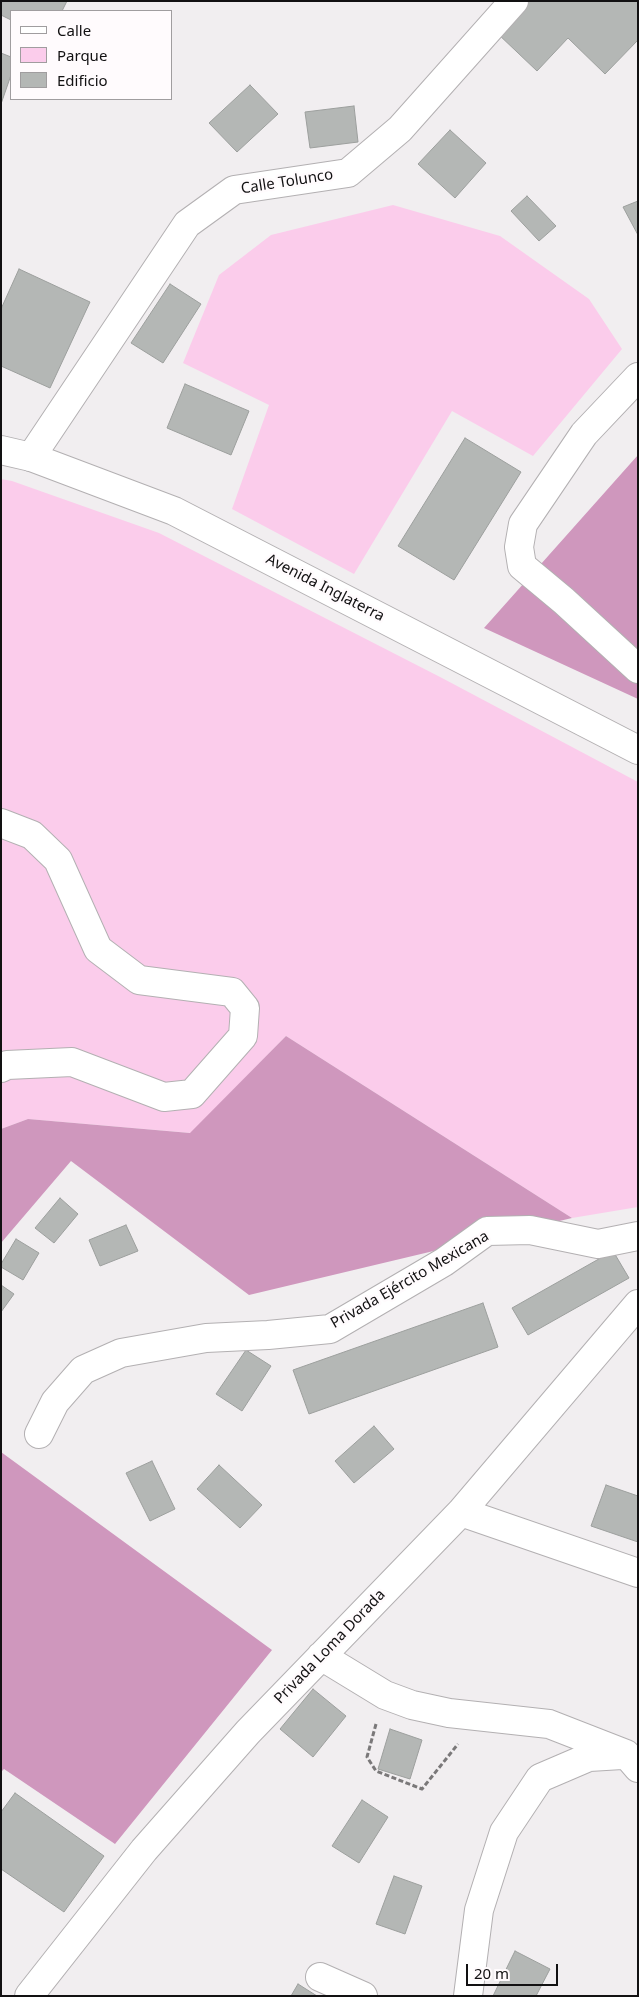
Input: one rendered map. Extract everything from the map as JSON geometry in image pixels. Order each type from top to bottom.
[{"type":"street","name":"Calle Tolunco","points":[[31,457],[187,224],[234,190],[348,173],[400,129],[514,1]]},
{"type":"street","points":[[638,377],[584,434],[523,524],[519,548],[522,566],[564,601],[638,669]]},
{"type":"street","name":"Avenida Inglaterra","points":[[1,450],[31,457],[174,511],[638,750]]},
{"type":"street","points":[[1,823],[32,835],[58,860],[98,949],[139,980],[232,992],[245,1008],[243,1036],[192,1094],[164,1097],[72,1062],[7,1065],[1,1068]]},
{"type":"street","name":"Privada Ejército Mexicana","points":[[40,1434],[55,1402],[83,1370],[122,1353],[206,1338],[268,1335],[330,1328],[444,1262],[487,1231],[530,1230],[598,1244],[638,1236]]},
{"type":"street","name":"Privada Loma Dorada","points":[[29,1996],[144,1850],[248,1732],[461,1512],[638,1304]]},
{"type":"street","points":[[461,1512],[638,1573]]},
{"type":"street","points":[[321,1656],[385,1695],[412,1705],[480,1717],[549,1724],[632,1761]]},
{"type":"street","points":[[468,1996],[479,1910],[504,1832],[540,1778],[589,1757],[632,1761]]},
{"type":"street","points":[[320,1977],[362,1996]]},
{"type":"path","points":[[385,1695],[367,1757],[376,1771],[422,1789],[480,1717]]},
{"type":"green space","points":[[393,205],[500,236],[589,299],[622,349],[533,456],[452,411],[354,574],[232,509],[269,405],[183,363],[219,275],[271,235]]},
{"type":"green space","points":[[1,479],[12,481],[159,533],[442,678],[638,782],[638,1207],[572,1218],[286,1036],[191,1133],[28,1119],[1,1129]]},
{"type":"shaded area","points":[[638,455],[638,699],[484,628]]},
{"type":"shaded area","points":[[286,1036],[572,1218],[249,1295],[71,1161],[1,1243],[1,1129],[28,1119],[190,1133]]},
{"type":"shaded area","points":[[1,1452],[272,1650],[115,1844],[4,1769],[1,1772]]},
{"type":"building","points":[[1,1],[67,1],[62,10],[10,10],[10,20],[1,15]]},
{"type":"building","points":[[528,1],[638,1],[638,40],[605,74],[568,38],[537,71],[497,33]]},
{"type":"building","points":[[1,53],[10,57],[10,78],[1,104]]},
{"type":"building","points":[[250,85],[278,114],[237,152],[209,123]]},
{"type":"building","points":[[354,106],[358,142],[310,148],[305,112]]},
{"type":"building","points":[[450,130],[486,163],[455,198],[418,164]]},
{"type":"building","points":[[527,196],[556,226],[539,241],[511,211]]},
{"type":"building","points":[[638,201],[638,235],[623,207]]},
{"type":"building","points":[[19,269],[90,302],[50,388],[1,366],[1,309]]},
{"type":"building","points":[[170,284],[201,304],[163,363],[131,343]]},
{"type":"building","points":[[185,384],[249,411],[231,455],[167,428]]},
{"type":"building","points":[[465,438],[521,472],[454,580],[398,546]]},
{"type":"building","points":[[60,1198],[78,1214],[54,1243],[35,1228]]},
{"type":"building","points":[[126,1225],[138,1251],[100,1266],[89,1240]]},
{"type":"building","points":[[16,1239],[39,1253],[23,1280],[1,1267]]},
{"type":"building","points":[[613,1251],[629,1278],[528,1335],[512,1308]]},
{"type":"building","points":[[1,1285],[14,1294],[1,1312]]},
{"type":"building","points":[[483,1303],[498,1347],[309,1414],[293,1370]]},
{"type":"building","points":[[246,1350],[271,1366],[242,1411],[216,1394]]},
{"type":"building","points":[[374,1426],[394,1449],[354,1483],[335,1461]]},
{"type":"building","points":[[152,1461],[175,1509],[150,1521],[126,1473]]},
{"type":"building","points":[[219,1465],[262,1505],[240,1528],[197,1489]]},
{"type":"building","points":[[606,1485],[638,1496],[638,1542],[591,1526]]},
{"type":"building","points":[[313,1689],[346,1716],[313,1757],[280,1729]]},
{"type":"building","points":[[390,1729],[422,1740],[410,1779],[378,1769]]},
{"type":"building","points":[[15,1793],[104,1856],[64,1912],[1,1869],[1,1812]]},
{"type":"building","points":[[362,1800],[388,1817],[359,1863],[332,1846]]},
{"type":"building","points":[[394,1876],[422,1886],[405,1934],[376,1924]]},
{"type":"building","points":[[515,1951],[550,1969],[536,1996],[493,1996]]},
{"type":"building","points":[[298,1984],[317,1996],[291,1996]]}]
